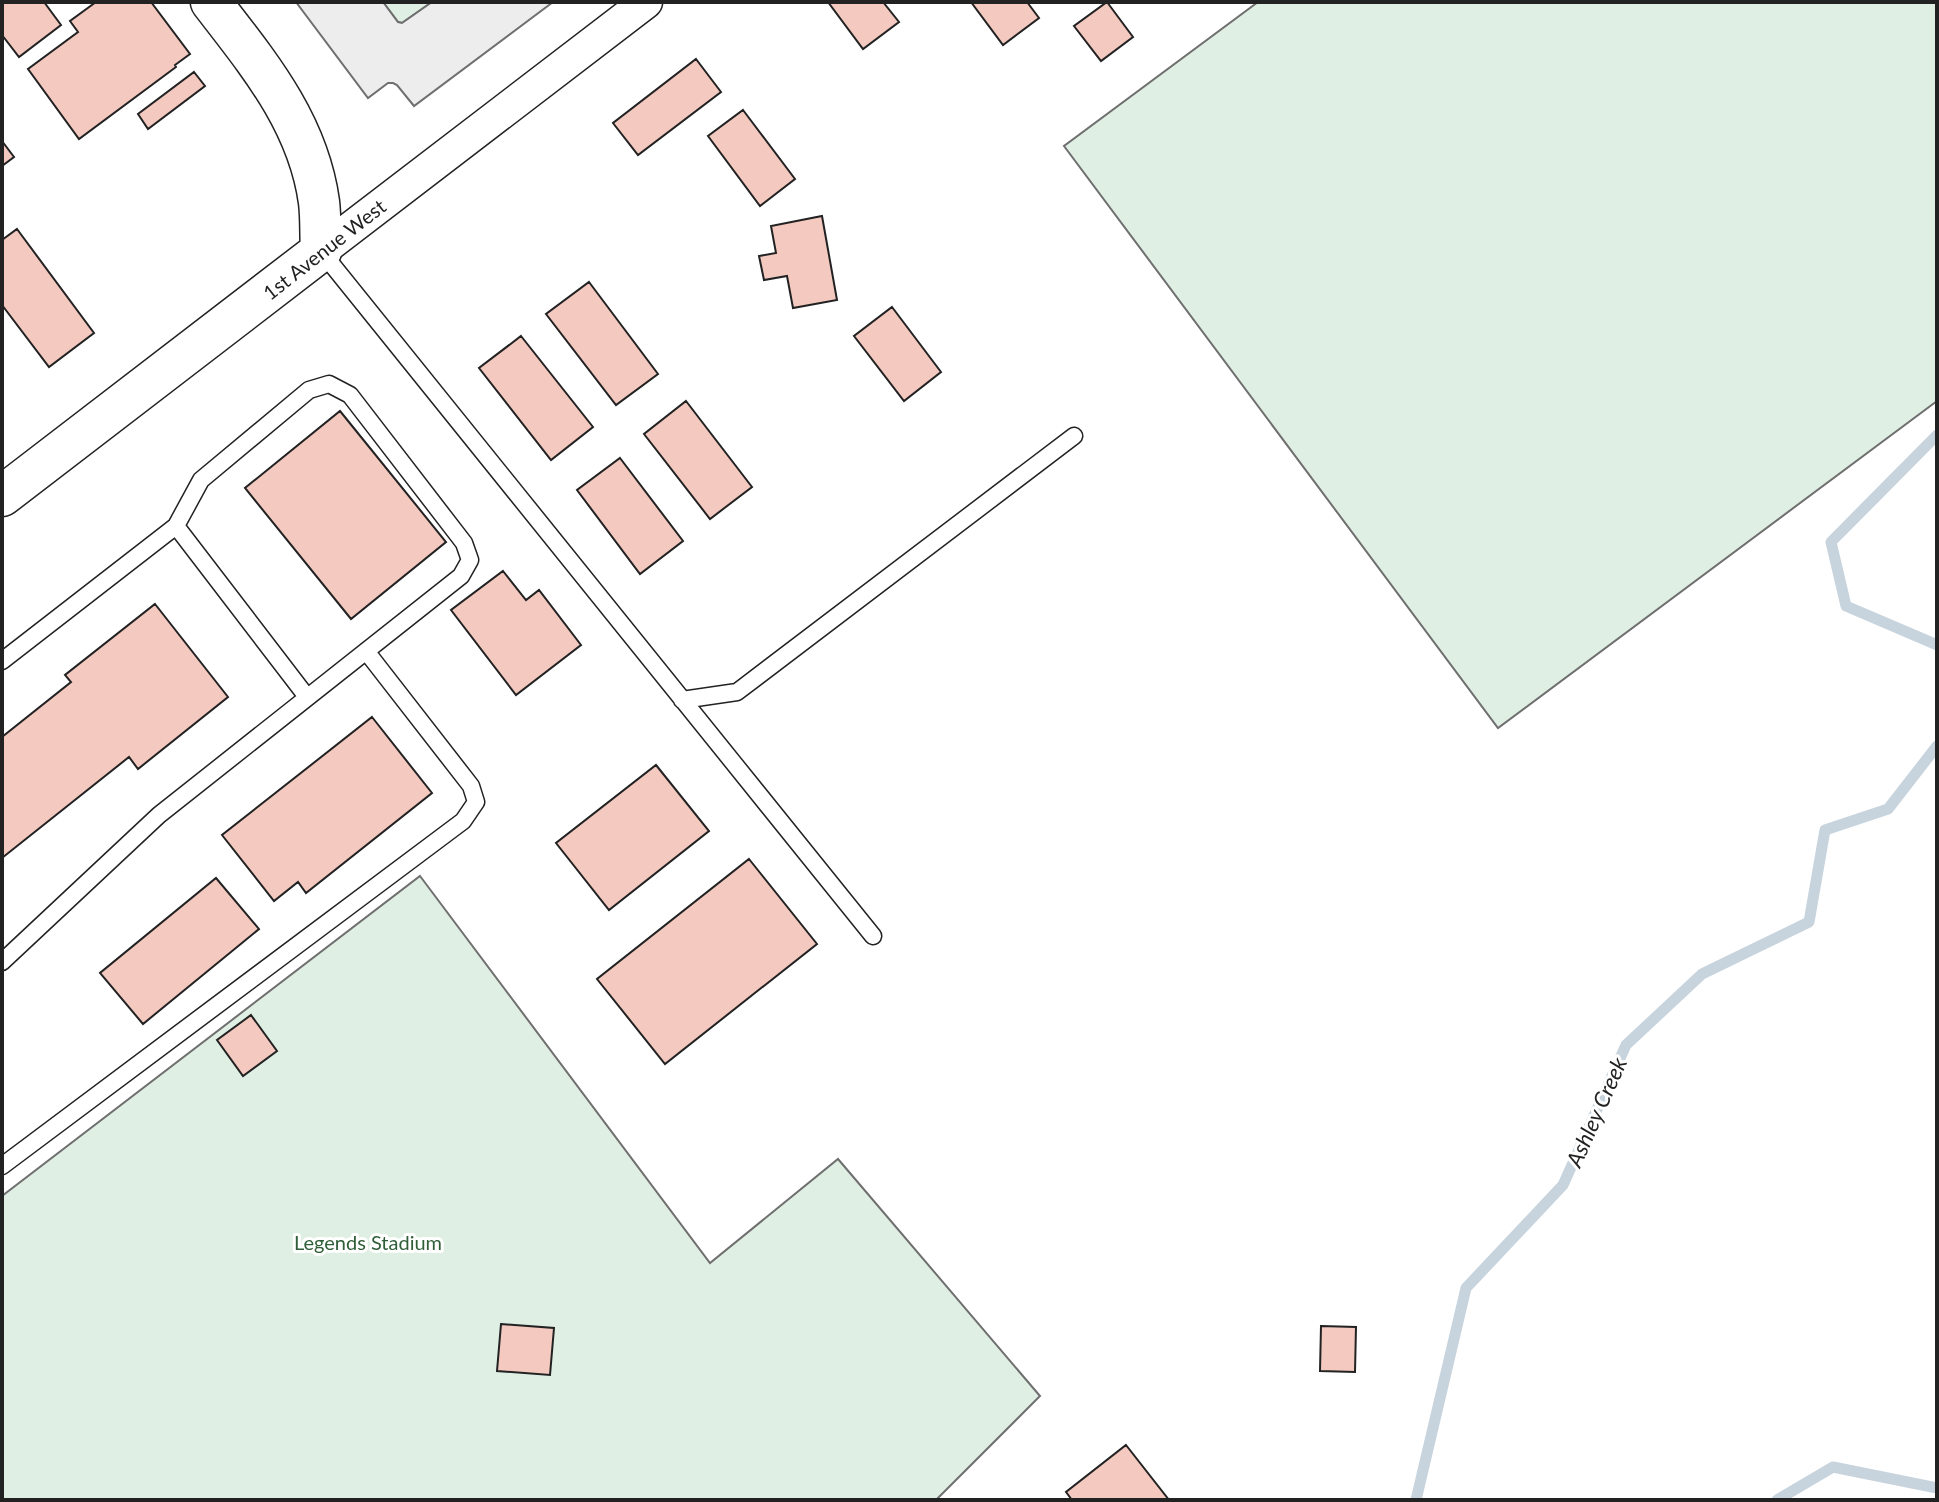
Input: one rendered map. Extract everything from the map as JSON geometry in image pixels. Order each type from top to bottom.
[{"type":"street","points":[[211,2],[271,80],[299,132],[319,201],[321,251]]},
{"type":"street","name":"1st Avenue West","points":[[2,496],[646,2]]},
{"type":"lane","points":[[321,251],[873,936]]},
{"type":"lane","points":[[2,661],[176,526],[201,480],[309,390],[329,384],[350,395],[464,543],[470,560],[461,576],[159,815],[2,962]]},
{"type":"lane","points":[[682,700],[737,692],[1074,436]]},
{"type":"lane","points":[[176,526],[307,697]]},
{"type":"lane","points":[[2,1166],[463,821],[476,802],[471,786],[366,651]]},
{"type":"green space","points":[[383,2],[432,2],[402,23]]},
{"type":"green space","points":[[1258,2],[1937,2],[1937,401],[1498,728],[1064,146]]},
{"type":"green space","name":"Legends Stadium","points":[[420,876],[710,1263],[838,1159],[1040,1396],[936,1500],[2,1500],[2,1196]]},
{"type":"shaded area","points":[[296,2],[383,2],[402,23],[432,2],[553,2],[414,106],[393,83],[388,83],[368,98]]},
{"type":"building","points":[[2,2],[44,2],[61,25],[19,57],[2,35]]},
{"type":"building","points":[[96,2],[151,2],[190,54],[79,139],[28,69],[78,32],[70,21]]},
{"type":"building","points":[[828,2],[883,2],[899,22],[863,49]]},
{"type":"building","points":[[971,2],[1027,2],[1039,18],[1003,45]]},
{"type":"building","points":[[1107,2],[1133,37],[1101,61],[1074,26]]},
{"type":"building","points":[[696,59],[721,92],[638,155],[613,123]]},
{"type":"building","points":[[194,72],[205,86],[148,129],[138,114]]},
{"type":"building","points":[[743,110],[795,179],[760,206],[708,136]]},
{"type":"building","points":[[2,141],[14,157],[2,166]]},
{"type":"building","points":[[822,216],[837,300],[793,308],[787,276],[764,280],[759,256],[776,253],[771,226]]},
{"type":"building","points":[[17,229],[94,333],[49,367],[2,305],[2,240]]},
{"type":"building","points":[[589,282],[658,374],[616,405],[546,314]]},
{"type":"building","points":[[892,307],[941,372],[904,401],[854,336]]},
{"type":"building","points":[[521,336],[593,427],[551,460],[479,368]]},
{"type":"building","points":[[686,401],[752,487],[710,519],[644,434]]},
{"type":"building","points":[[340,411],[446,542],[351,619],[245,488]]},
{"type":"building","points":[[620,458],[683,541],[640,574],[577,490]]},
{"type":"building","points":[[503,571],[526,600],[539,590],[581,645],[516,695],[451,610]]},
{"type":"building","points":[[155,604],[228,697],[138,769],[129,757],[2,858],[2,737],[71,682],[65,675]]},
{"type":"building","points":[[372,717],[432,793],[306,893],[298,882],[274,901],[222,835]]},
{"type":"building","points":[[656,765],[709,831],[609,910],[556,843]]},
{"type":"building","points":[[749,859],[817,944],[665,1064],[597,979]]},
{"type":"building","points":[[216,878],[259,929],[143,1024],[100,973]]},
{"type":"building","points":[[251,1015],[277,1051],[243,1076],[217,1040]]},
{"type":"building","points":[[501,1324],[554,1328],[550,1375],[497,1371]]},
{"type":"building","points":[[1321,1326],[1356,1327],[1355,1372],[1320,1371]]},
{"type":"building","points":[[1126,1445],[1169,1500],[1072,1500],[1066,1492]]},
{"type":"waterway","name":"Ashley Creek","points":[[1937,435],[1831,542],[1846,606],[1937,645]]},
{"type":"waterway","name":"Ashley Creek","points":[[1416,1500],[1466,1288],[1563,1185],[1626,1045],[1702,974],[1809,922],[1825,830],[1888,809],[1937,746]]},
{"type":"waterway","name":"Ashley Creek","points":[[1777,1500],[1833,1467],[1937,1488]]}]
